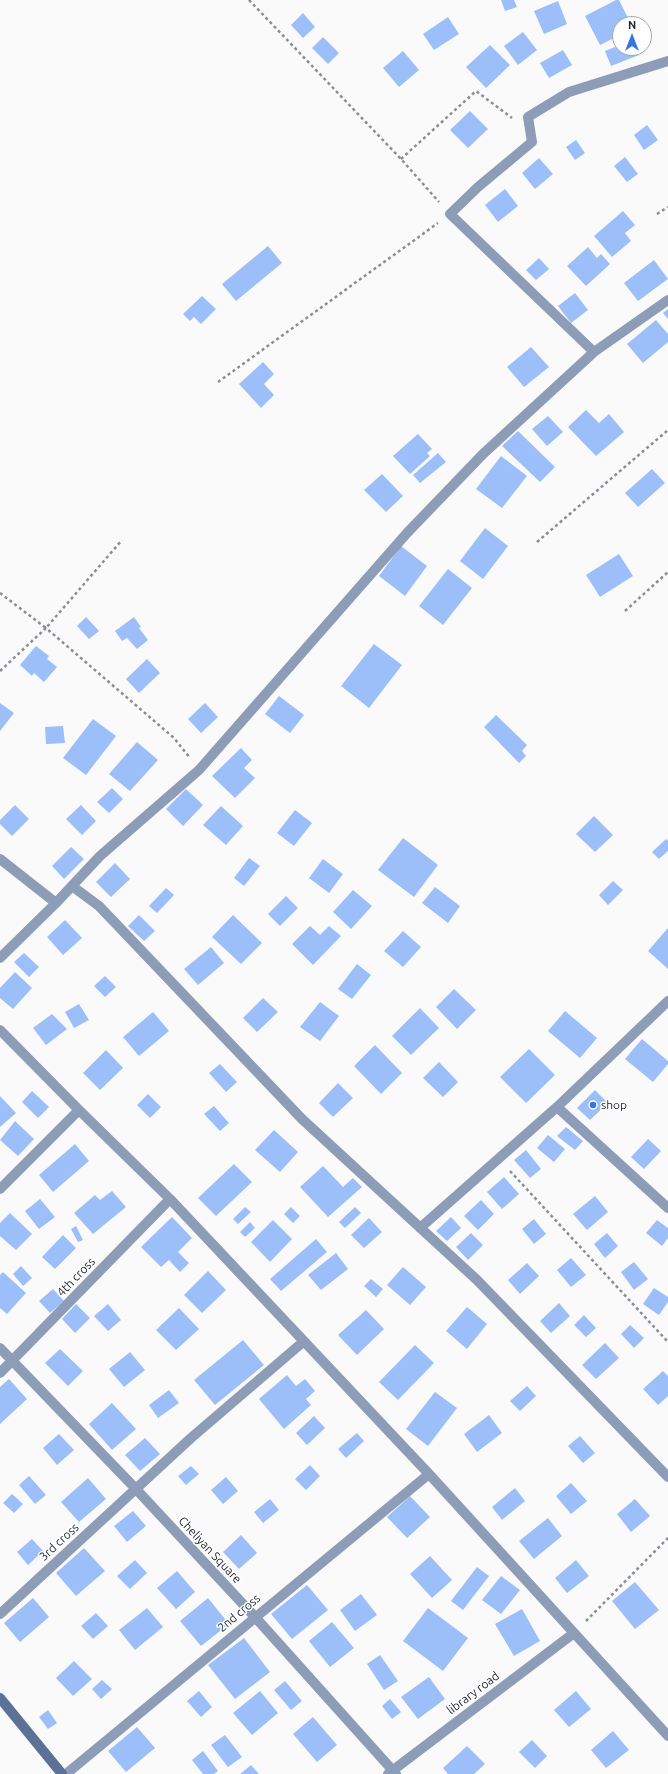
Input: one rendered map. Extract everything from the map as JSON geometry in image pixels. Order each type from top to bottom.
[{"type":"street","points":[[594,352],[450,214],[478,187],[532,142],[528,117],[569,92],[668,60]]},
{"type":"street","points":[[0,958],[56,903],[100,856],[199,770],[407,533],[483,454],[594,352],[668,300]]},
{"type":"street","points":[[0,859],[56,903]]},
{"type":"street","points":[[72,886],[99,906],[302,1119],[477,1280],[668,1476]]},
{"type":"street","points":[[420,1228],[557,1107],[668,1001]]},
{"type":"street","points":[[0,1030],[170,1199],[303,1342],[429,1474],[668,1736]]},
{"type":"street","points":[[557,1107],[668,1208]]},
{"type":"street","points":[[0,1189],[79,1110]]},
{"type":"street","name":"4th cross","points":[[0,1373],[170,1199]]},
{"type":"street","name":"3rd cross","points":[[0,1614],[135,1488],[303,1342]]},
{"type":"street","name":"Cheliyan Square","points":[[0,1348],[135,1488],[255,1617],[392,1773]]},
{"type":"street","name":"2nd cross","points":[[66,1774],[429,1474]]},
{"type":"street","name":"library road","points":[[392,1773],[574,1633]]},
{"type":"street","points":[[0,1698],[62,1774]]},
{"type":"path","points":[[218,382],[450,214],[401,159],[249,0]]},
{"type":"path","points":[[401,159],[476,91],[516,122],[528,117]]},
{"type":"path","points":[[658,214],[668,207]]},
{"type":"path","points":[[537,542],[668,430]]},
{"type":"path","points":[[0,672],[46,628],[122,540]]},
{"type":"path","points":[[625,611],[668,572]]},
{"type":"path","points":[[0,593],[46,628],[174,738],[199,770]]},
{"type":"path","points":[[498,1159],[668,1342]]},
{"type":"path","points":[[574,1633],[668,1538]]},
{"type":"building","points":[[501,0],[514,0],[517,7],[505,11]]},
{"type":"building","points":[[616,0],[619,0],[627,16],[612,16],[612,39],[600,45],[585,16]]},
{"type":"building","points":[[558,1],[567,24],[544,34],[534,11]]},
{"type":"building","points":[[303,13],[315,27],[303,38],[291,25]]},
{"type":"building","points":[[448,17],[459,34],[434,50],[423,34]]},
{"type":"building","points":[[523,32],[537,50],[518,65],[504,46]]},
{"type":"building","points":[[323,37],[339,53],[328,64],[312,48]]},
{"type":"building","points":[[490,45],[510,65],[486,88],[466,67]]},
{"type":"building","points":[[612,48],[612,56],[636,56],[611,66],[605,51]]},
{"type":"building","points":[[563,50],[572,65],[549,78],[540,63]]},
{"type":"building","points":[[403,51],[419,70],[399,87],[383,68]]},
{"type":"building","points":[[470,111],[488,129],[468,148],[450,130]]},
{"type":"building","points":[[647,125],[658,140],[644,150],[634,135]]},
{"type":"building","points":[[576,140],[585,153],[575,160],[566,147]]},
{"type":"building","points":[[625,157],[638,174],[627,182],[614,166]]},
{"type":"building","points":[[539,158],[553,174],[535,189],[522,173]]},
{"type":"building","points":[[505,189],[518,206],[498,222],[485,205]]},
{"type":"building","points":[[623,211],[635,225],[625,233],[631,241],[612,257],[594,236]]},
{"type":"building","points":[[268,246],[282,263],[236,301],[222,284]]},
{"type":"building","points":[[588,247],[597,258],[601,254],[610,264],[586,286],[567,266]]},
{"type":"building","points":[[539,258],[549,269],[536,280],[526,270]]},
{"type":"building","points":[[654,260],[668,279],[638,301],[624,283]]},
{"type":"building","points":[[575,293],[588,310],[571,323],[558,306]]},
{"type":"building","points":[[202,296],[216,309],[201,324],[194,317],[190,321],[183,314]]},
{"type":"building","points":[[668,309],[668,319],[663,313]]},
{"type":"building","points":[[656,320],[668,334],[668,342],[643,363],[627,344]]},
{"type":"building","points":[[531,347],[549,367],[524,387],[507,367]]},
{"type":"building","points":[[263,362],[274,374],[264,384],[274,395],[261,408],[239,384]]},
{"type":"building","points":[[586,410],[599,423],[609,414],[624,432],[596,456],[568,427]]},
{"type":"building","points":[[548,416],[563,432],[547,446],[532,429]]},
{"type":"building","points":[[518,431],[555,467],[540,482],[502,446]]},
{"type":"building","points":[[418,434],[432,449],[427,453],[430,456],[410,474],[393,456]]},
{"type":"building","points":[[438,453],[446,462],[420,483],[413,475]]},
{"type":"building","points":[[501,456],[527,476],[502,508],[476,489]]},
{"type":"building","points":[[652,469],[665,483],[638,507],[625,493]]},
{"type":"building","points":[[382,474],[403,496],[386,512],[364,490]]},
{"type":"building","points":[[485,528],[508,546],[483,579],[460,561]]},
{"type":"building","points":[[401,546],[427,566],[405,596],[379,576]]},
{"type":"building","points":[[619,554],[633,576],[600,597],[586,575]]},
{"type":"building","points":[[448,569],[472,588],[443,625],[419,606]]},
{"type":"building","points":[[86,617],[99,631],[89,639],[77,626]]},
{"type":"building","points":[[134,617],[141,627],[139,628],[148,640],[137,649],[127,638],[122,641],[115,631]]},
{"type":"building","points":[[374,644],[402,665],[369,708],[341,686]]},
{"type":"building","points":[[36,646],[49,656],[47,659],[57,667],[44,682],[34,673],[32,676],[20,665]]},
{"type":"building","points":[[147,659],[160,673],[139,693],[126,679]]},
{"type":"building","points":[[279,696],[304,715],[290,733],[265,714]]},
{"type":"building","points":[[0,703],[14,713],[0,731]]},
{"type":"building","points":[[205,703],[218,717],[201,733],[188,719]]},
{"type":"building","points":[[496,715],[527,745],[522,751],[526,756],[519,763],[484,727]]},
{"type":"building","points":[[93,719],[116,736],[86,775],[63,758]]},
{"type":"building","points":[[63,726],[65,743],[46,744],[45,727]]},
{"type":"building","points":[[137,742],[158,760],[130,791],[109,774]]},
{"type":"building","points":[[241,748],[252,760],[244,768],[255,778],[235,798],[212,776]]},
{"type":"building","points":[[112,788],[123,799],[109,813],[97,802]]},
{"type":"building","points":[[186,789],[203,805],[183,826],[166,809]]},
{"type":"building","points":[[15,805],[29,819],[12,836],[0,824],[0,820]]},
{"type":"building","points":[[81,805],[96,821],[82,835],[66,819]]},
{"type":"building","points":[[221,806],[243,826],[226,845],[203,825]]},
{"type":"building","points":[[295,810],[312,823],[294,846],[277,833]]},
{"type":"building","points":[[594,816],[613,835],[595,852],[576,834]]},
{"type":"building","points":[[403,838],[438,865],[414,897],[378,870]]},
{"type":"building","points":[[666,839],[668,841],[668,851],[659,859],[652,852]]},
{"type":"building","points":[[71,847],[84,859],[64,879],[52,866]]},
{"type":"building","points":[[249,858],[260,866],[244,886],[234,878]]},
{"type":"building","points":[[323,859],[343,874],[329,893],[309,878]]},
{"type":"building","points":[[115,863],[130,879],[111,897],[96,882]]},
{"type":"building","points":[[613,881],[623,890],[608,905],[599,895]]},
{"type":"building","points":[[435,887],[460,906],[448,923],[422,903]]},
{"type":"building","points":[[166,888],[174,895],[157,913],[149,906]]},
{"type":"building","points":[[353,890],[372,906],[351,929],[333,912]]},
{"type":"building","points":[[286,896],[298,908],[280,926],[268,914]]},
{"type":"building","points":[[139,915],[155,931],[144,941],[128,926]]},
{"type":"building","points":[[233,915],[262,943],[241,964],[212,937]]},
{"type":"building","points":[[65,920],[82,938],[63,955],[47,937]]},
{"type":"building","points":[[310,926],[320,935],[329,926],[341,936],[313,965],[292,944]]},
{"type":"building","points":[[668,928],[668,969],[648,951]]},
{"type":"building","points":[[403,931],[421,947],[403,967],[384,951]]},
{"type":"building","points":[[211,947],[224,963],[198,985],[184,969]]},
{"type":"building","points":[[24,953],[39,967],[29,977],[14,962]]},
{"type":"building","points":[[357,964],[371,975],[352,999],[338,989]]},
{"type":"building","points":[[15,972],[32,988],[13,1009],[0,998],[0,988]]},
{"type":"building","points":[[105,976],[116,987],[105,997],[94,986]]},
{"type":"building","points":[[454,989],[476,1010],[457,1029],[436,1007]]},
{"type":"building","points":[[263,998],[278,1012],[257,1032],[243,1018]]},
{"type":"building","points":[[320,1002],[339,1016],[320,1041],[300,1027]]},
{"type":"building","points":[[79,1004],[89,1020],[74,1028],[65,1012]]},
{"type":"building","points":[[420,1008],[439,1028],[411,1055],[392,1036]]},
{"type":"building","points":[[565,1011],[597,1038],[580,1058],[548,1031]]},
{"type":"building","points":[[153,1012],[169,1031],[139,1056],[123,1037]]},
{"type":"building","points":[[52,1014],[67,1029],[46,1045],[33,1028]]},
{"type":"building","points":[[642,1039],[668,1061],[668,1064],[653,1082],[625,1059]]},
{"type":"building","points":[[375,1045],[402,1073],[381,1094],[354,1066]]},
{"type":"building","points":[[529,1049],[555,1075],[526,1103],[500,1077]]},
{"type":"building","points":[[106,1050],[123,1068],[100,1090],[83,1073]]},
{"type":"building","points":[[439,1062],[458,1082],[443,1097],[423,1078]]},
{"type":"building","points":[[220,1064],[237,1082],[226,1092],[209,1073]]},
{"type":"building","points":[[338,1083],[353,1098],[333,1117],[319,1103]]},
{"type":"building","name":"shop","points":[[595,1090],[608,1103],[590,1120],[577,1108]]},
{"type":"building","points":[[32,1091],[49,1107],[38,1118],[22,1102]]},
{"type":"building","points":[[148,1094],[161,1107],[150,1118],[137,1105]]},
{"type":"building","points":[[0,1096],[16,1113],[0,1127]]},
{"type":"building","points":[[214,1106],[229,1123],[220,1131],[204,1114]]},
{"type":"building","points":[[15,1121],[34,1139],[18,1156],[0,1140]]},
{"type":"building","points":[[566,1127],[583,1141],[575,1150],[557,1136]]},
{"type":"building","points":[[274,1130],[298,1152],[280,1172],[255,1150]]},
{"type":"building","points":[[548,1135],[565,1149],[554,1162],[537,1148]]},
{"type":"building","points":[[648,1139],[661,1151],[644,1169],[631,1157]]},
{"type":"building","points":[[75,1144],[89,1161],[53,1192],[39,1175]]},
{"type":"building","points":[[526,1150],[541,1169],[530,1178],[514,1160]]},
{"type":"building","points":[[234,1164],[252,1182],[216,1216],[198,1198]]},
{"type":"building","points":[[323,1166],[343,1187],[353,1178],[362,1187],[328,1217],[300,1187]]},
{"type":"building","points":[[504,1177],[519,1194],[502,1209],[487,1192]]},
{"type":"building","points":[[112,1191],[126,1207],[93,1234],[74,1213],[95,1195],[100,1200]]},
{"type":"building","points":[[595,1196],[608,1212],[587,1230],[573,1214]]},
{"type":"building","points":[[40,1199],[55,1217],[39,1229],[25,1211]]},
{"type":"building","points":[[481,1200],[494,1214],[478,1230],[464,1216]]},
{"type":"building","points":[[245,1207],[251,1212],[238,1224],[233,1219]]},
{"type":"building","points":[[291,1207],[300,1216],[293,1223],[284,1214]]},
{"type":"building","points":[[355,1207],[361,1213],[345,1228],[339,1222]]},
{"type":"building","points":[[10,1213],[32,1234],[16,1250],[0,1236],[0,1223]]},
{"type":"building","points":[[172,1217],[192,1238],[178,1252],[189,1263],[180,1272],[169,1260],[161,1267],[141,1247]]},
{"type":"building","points":[[451,1217],[461,1228],[447,1241],[436,1231]]},
{"type":"building","points":[[369,1218],[382,1232],[364,1248],[351,1235]]},
{"type":"building","points":[[534,1219],[546,1234],[534,1244],[522,1229]]},
{"type":"building","points":[[273,1220],[292,1239],[270,1262],[251,1242]]},
{"type":"building","points":[[657,1220],[668,1228],[668,1238],[662,1246],[646,1233]]},
{"type":"building","points":[[250,1222],[255,1228],[245,1237],[240,1232]]},
{"type":"building","points":[[76,1226],[83,1240],[78,1242],[71,1229]]},
{"type":"building","points":[[471,1233],[483,1245],[468,1260],[456,1247]]},
{"type":"building","points":[[607,1233],[618,1246],[605,1258],[594,1244]]},
{"type":"building","points":[[63,1235],[76,1248],[55,1269],[42,1257]]},
{"type":"building","points":[[316,1239],[327,1252],[281,1291],[270,1279]]},
{"type":"building","points":[[336,1253],[348,1269],[321,1290],[308,1275]]},
{"type":"building","points":[[571,1258],[586,1275],[571,1287],[557,1270]]},
{"type":"building","points":[[634,1262],[648,1279],[634,1290],[621,1272]]},
{"type":"building","points":[[527,1263],[539,1276],[520,1294],[508,1280]]},
{"type":"building","points":[[21,1266],[32,1278],[23,1286],[13,1274]]},
{"type":"building","points":[[403,1267],[426,1287],[410,1305],[387,1285]]},
{"type":"building","points":[[208,1271],[226,1290],[202,1313],[184,1295]]},
{"type":"building","points":[[3,1272],[26,1293],[7,1314],[0,1308],[0,1275]]},
{"type":"building","points":[[371,1279],[383,1289],[376,1297],[364,1286]]},
{"type":"building","points":[[654,1288],[668,1297],[668,1302],[659,1315],[643,1304]]},
{"type":"building","points":[[53,1289],[64,1301],[50,1313],[39,1301]]},
{"type":"building","points":[[559,1303],[570,1316],[551,1333],[540,1321]]},
{"type":"building","points":[[76,1304],[90,1318],[75,1333],[62,1319]]},
{"type":"building","points":[[108,1304],[121,1320],[108,1331],[94,1316]]},
{"type":"building","points":[[467,1307],[487,1324],[467,1349],[446,1331]]},
{"type":"building","points":[[179,1308],[199,1329],[176,1350],[156,1330]]},
{"type":"building","points":[[366,1310],[384,1329],[357,1355],[338,1335]]},
{"type":"building","points":[[584,1315],[596,1328],[586,1337],[574,1325]]},
{"type":"building","points":[[630,1325],[644,1338],[634,1348],[621,1334]]},
{"type":"building","points":[[243,1340],[264,1365],[215,1405],[194,1380]]},
{"type":"building","points":[[605,1343],[619,1358],[596,1379],[582,1365]]},
{"type":"building","points":[[415,1345],[434,1363],[398,1400],[379,1382]]},
{"type":"building","points":[[60,1349],[83,1371],[68,1386],[45,1363]]},
{"type":"building","points":[[130,1352],[145,1370],[124,1387],[109,1369]]},
{"type":"building","points":[[663,1371],[668,1376],[668,1396],[658,1405],[643,1389]]},
{"type":"building","points":[[287,1375],[296,1386],[305,1379],[315,1391],[306,1399],[311,1405],[284,1429],[259,1399]]},
{"type":"building","points":[[9,1379],[27,1399],[0,1424],[0,1387]]},
{"type":"building","points":[[527,1386],[536,1396],[520,1411],[510,1401]]},
{"type":"building","points":[[169,1390],[179,1403],[158,1418],[149,1405]]},
{"type":"building","points":[[435,1392],[457,1408],[428,1446],[406,1429]]},
{"type":"building","points":[[112,1403],[136,1429],[112,1450],[89,1424]]},
{"type":"building","points":[[489,1415],[502,1433],[477,1452],[464,1434]]},
{"type":"building","points":[[314,1416],[325,1428],[307,1445],[296,1433]]},
{"type":"building","points":[[357,1433],[364,1441],[346,1458],[338,1449]]},
{"type":"building","points":[[59,1434],[74,1450],[57,1465],[43,1448]]},
{"type":"building","points":[[580,1436],[595,1453],[583,1463],[568,1446]]},
{"type":"building","points":[[145,1438],[160,1454],[140,1471],[125,1455]]},
{"type":"building","points":[[310,1465],[320,1476],[306,1490],[295,1479]]},
{"type":"building","points":[[191,1466],[199,1474],[186,1485],[178,1476]]},
{"type":"building","points":[[29,1476],[46,1495],[35,1504],[19,1485]]},
{"type":"building","points":[[226,1477],[238,1491],[223,1504],[211,1490]]},
{"type":"building","points":[[88,1478],[106,1499],[79,1522],[61,1502]]},
{"type":"building","points":[[571,1483],[587,1501],[571,1514],[556,1496]]},
{"type":"building","points":[[515,1488],[525,1501],[502,1520],[492,1507]]},
{"type":"building","points":[[12,1494],[23,1504],[14,1513],[3,1503]]},
{"type":"building","points":[[410,1496],[430,1517],[407,1538],[387,1517]]},
{"type":"building","points":[[270,1499],[279,1510],[263,1523],[254,1512]]},
{"type":"building","points":[[635,1499],[650,1516],[631,1532],[617,1514]]},
{"type":"building","points":[[133,1511],[146,1526],[127,1542],[114,1526]]},
{"type":"building","points":[[548,1518],[562,1536],[534,1559],[519,1541]]},
{"type":"building","points":[[241,1535],[257,1553],[239,1569],[223,1552]]},
{"type":"building","points":[[32,1539],[43,1551],[28,1565],[17,1552]]},
{"type":"building","points":[[84,1548],[105,1571],[76,1596],[56,1573]]},
{"type":"building","points":[[430,1556],[452,1580],[432,1598],[410,1574]]},
{"type":"building","points":[[135,1560],[147,1573],[130,1589],[117,1576]]},
{"type":"building","points":[[576,1560],[589,1576],[567,1593],[555,1578]]},
{"type":"building","points":[[477,1567],[489,1576],[463,1610],[451,1601]]},
{"type":"building","points":[[177,1571],[195,1592],[176,1609],[157,1588]]},
{"type":"building","points":[[501,1576],[520,1590],[501,1614],[482,1600]]},
{"type":"building","points":[[635,1582],[659,1610],[635,1629],[612,1601]]},
{"type":"building","points":[[307,1585],[328,1610],[292,1639],[271,1614]]},
{"type":"building","points":[[361,1594],[377,1615],[355,1631],[340,1610]]},
{"type":"building","points":[[33,1598],[49,1617],[20,1642],[4,1623]]},
{"type":"building","points":[[208,1598],[229,1624],[201,1646],[180,1621]]},
{"type":"building","points":[[147,1608],[163,1627],[135,1650],[119,1630]]},
{"type":"building","points":[[428,1608],[468,1638],[443,1671],[403,1641]]},
{"type":"building","points":[[522,1609],[540,1641],[514,1656],[495,1624]]},
{"type":"building","points":[[96,1613],[108,1626],[93,1639],[81,1626]]},
{"type":"building","points":[[332,1622],[354,1648],[330,1667],[309,1641]]},
{"type":"building","points":[[244,1638],[270,1672],[235,1699],[208,1665]]},
{"type":"building","points":[[380,1655],[398,1681],[384,1690],[367,1664]]},
{"type":"building","points":[[74,1661],[92,1679],[73,1696],[56,1678]]},
{"type":"building","points":[[429,1677],[445,1699],[418,1719],[401,1697]]},
{"type":"building","points":[[102,1680],[112,1689],[101,1699],[92,1689]]},
{"type":"building","points":[[285,1681],[302,1701],[291,1710],[274,1690]]},
{"type":"building","points":[[199,1691],[212,1707],[201,1717],[187,1701]]},
{"type":"building","points":[[260,1691],[278,1713],[252,1735],[233,1713]]},
{"type":"building","points":[[576,1691],[591,1709],[569,1727],[554,1710]]},
{"type":"building","points":[[390,1699],[401,1712],[392,1719],[382,1706]]},
{"type":"building","points":[[48,1710],[57,1723],[48,1729],[39,1717]]},
{"type":"building","points":[[313,1717],[337,1745],[317,1762],[293,1734]]},
{"type":"building","points":[[137,1727],[155,1748],[126,1772],[108,1751]]},
{"type":"building","points":[[613,1731],[629,1750],[606,1768],[591,1750]]},
{"type":"building","points":[[225,1735],[242,1757],[228,1767],[211,1745]]},
{"type":"building","points":[[532,1740],[547,1756],[535,1768],[519,1752]]},
{"type":"building","points":[[467,1746],[485,1764],[474,1774],[448,1774],[443,1768]]},
{"type":"building","points":[[203,1751],[218,1771],[214,1774],[203,1774],[192,1760]]},
{"type":"building","points":[[251,1765],[259,1774],[240,1774]]},
{"type":"place","name":"shop","points":[[593,1105]]}]
